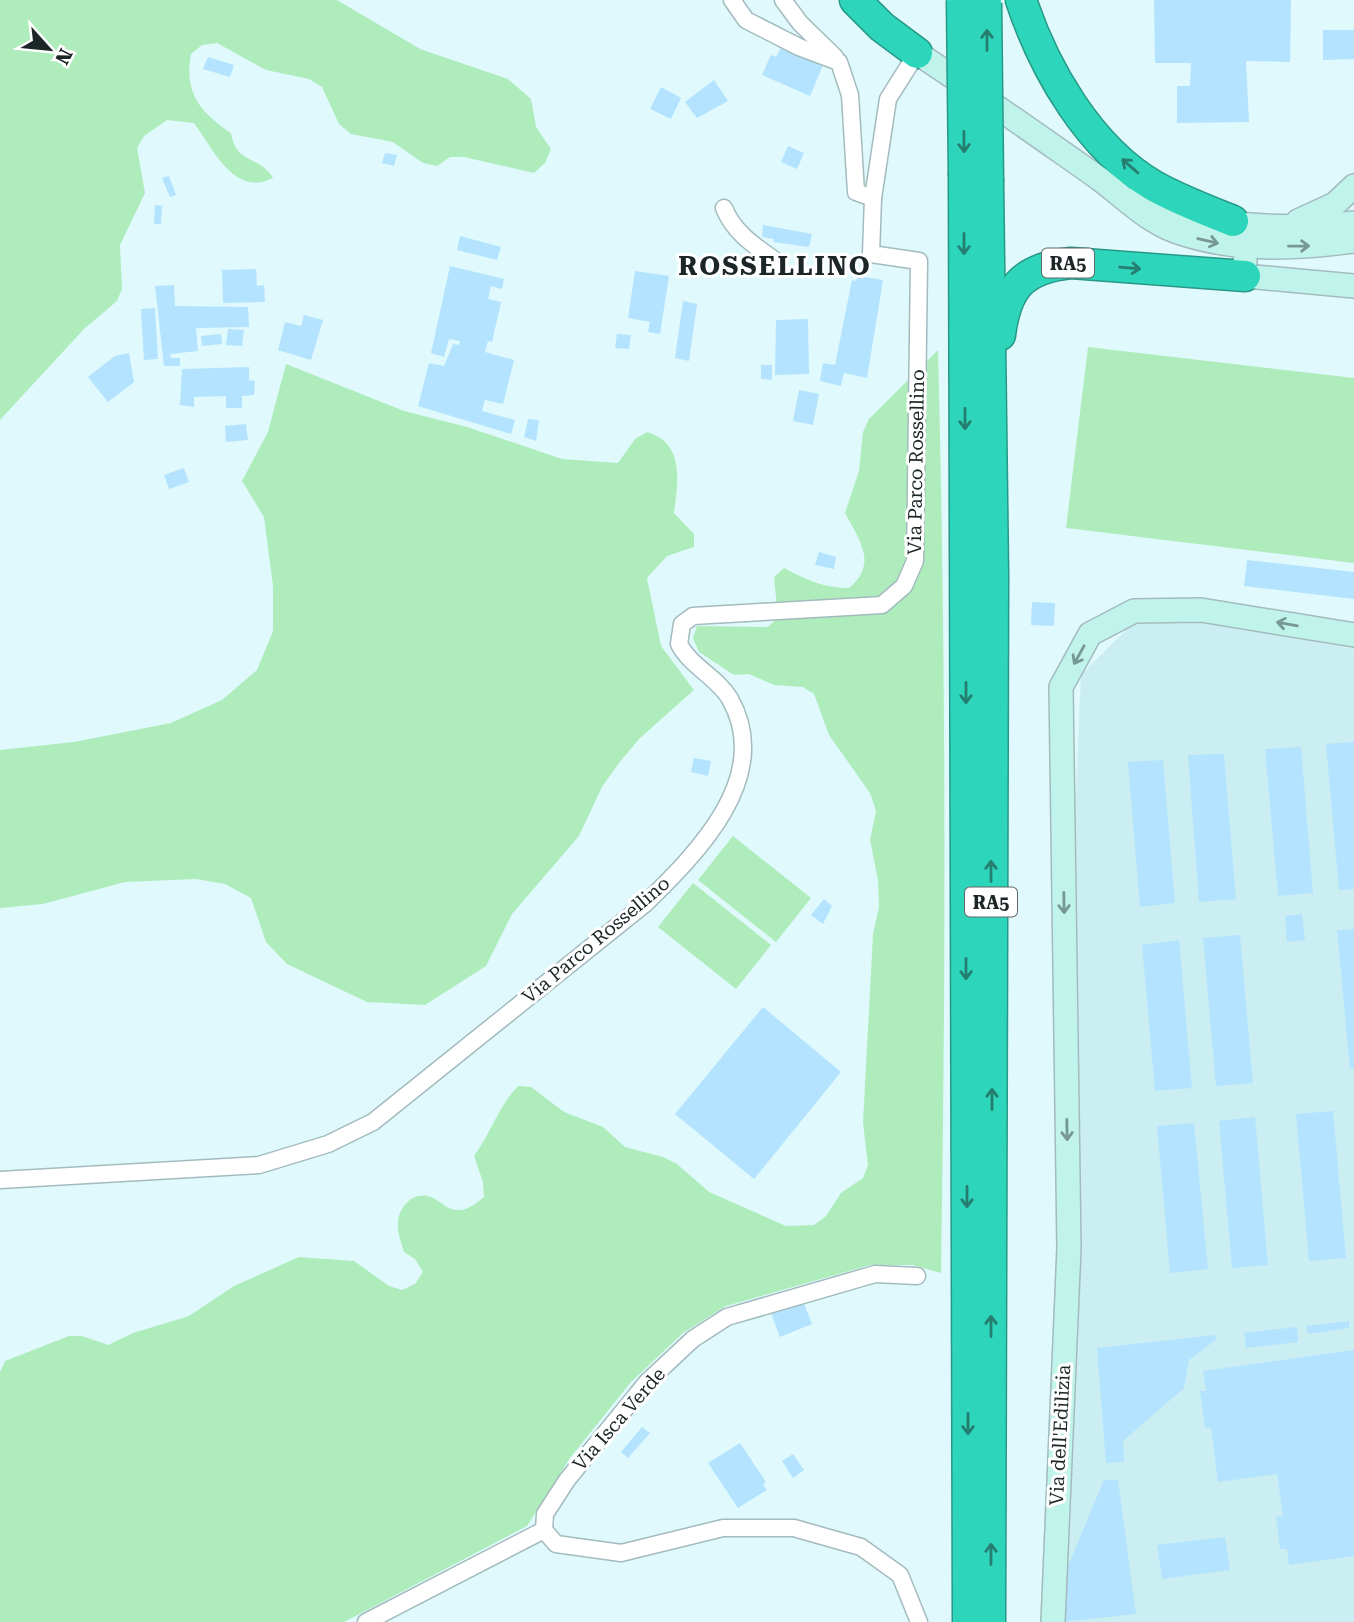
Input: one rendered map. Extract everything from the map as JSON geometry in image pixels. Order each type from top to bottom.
[{"type":"highway","points":[[855,0],[882,27],[917,53]]},
{"type":"highway","points":[[1021,0],[1032,31],[1062,89],[1091,130],[1151,184],[1241,248]]},
{"type":"highway","name":"RA5","points":[[968,1622],[978,1]]},
{"type":"highway","name":"RA5","points":[[976,179],[991,401],[990,1622]]},
{"type":"highway","name":"RA5","points":[[991,401],[1007,302],[1016,286],[1032,271],[1071,263],[1241,248]]},
{"type":"street","points":[[732,0],[746,20],[799,47],[839,62]]},
{"type":"street","points":[[783,0],[800,23],[839,62],[850,95],[856,192],[873,198],[888,99],[917,53],[1104,182],[1241,248],[1354,286]]},
{"type":"street","points":[[1241,248],[1271,224],[1297,221],[1321,213],[1354,186]]},
{"type":"street","name":"Via Parco Rossellino","points":[[0,1180],[259,1165],[328,1144],[373,1122],[646,903],[687,862],[721,819],[737,782],[742,749],[741,723],[729,697],[679,644],[682,624],[693,616],[882,605],[904,586],[915,561],[919,261],[871,254],[873,198]]},
{"type":"street","points":[[724,208],[744,238],[776,261]]},
{"type":"street","points":[[1271,224],[1318,227],[1354,223]]},
{"type":"street","points":[[1241,248],[1316,246],[1354,241]]},
{"type":"street","name":"Via dell'Edilizia","points":[[1053,1622],[1069,1248],[1061,687],[1090,634],[1134,611],[1201,610],[1354,635]]},
{"type":"street","name":"Via Isca Verde","points":[[544,1530],[545,1514],[567,1480],[647,1382],[693,1339],[727,1317],[875,1274],[917,1276]]},
{"type":"street","points":[[366,1622],[544,1530],[556,1544],[621,1553],[723,1528],[794,1528],[861,1547],[900,1575],[919,1622]]},
{"type":"shaded area","points":[[1145,611],[1354,649],[1354,1622],[1040,1622],[1081,675]]},
{"type":"green space","points":[[0,0],[337,0],[420,49],[508,79],[531,99],[536,127],[551,149],[545,163],[534,173],[464,157],[450,157],[437,166],[423,163],[393,142],[351,134],[339,124],[322,87],[309,79],[266,70],[217,43],[202,45],[191,54],[189,68],[192,91],[203,109],[231,133],[238,150],[262,166],[273,178],[247,182],[236,176],[217,157],[194,123],[167,120],[144,136],[137,148],[145,193],[120,245],[122,289],[117,301],[84,329],[0,420]]},
{"type":"green space","points":[[1088,347],[1354,378],[1354,563],[1066,528]]},
{"type":"green space","points":[[938,350],[944,812],[941,1273],[913,1265],[870,1265],[726,1306],[683,1333],[631,1382],[570,1458],[527,1526],[344,1622],[0,1622],[0,1372],[5,1361],[69,1336],[82,1336],[108,1345],[133,1333],[189,1316],[234,1286],[299,1257],[354,1261],[389,1286],[402,1290],[415,1284],[423,1272],[415,1259],[404,1252],[398,1227],[401,1211],[415,1197],[428,1196],[456,1210],[470,1207],[484,1197],[483,1182],[474,1156],[518,1086],[531,1087],[564,1112],[603,1127],[625,1147],[663,1157],[677,1164],[709,1192],[786,1226],[814,1225],[826,1216],[841,1193],[863,1178],[868,1165],[863,1123],[873,934],[879,907],[878,880],[870,840],[876,811],[870,793],[829,735],[814,694],[803,687],[774,685],[749,674],[734,675],[699,652],[693,638],[697,626],[768,627],[778,617],[774,577],[784,568],[808,580],[831,587],[849,588],[858,579],[863,570],[863,552],[845,513],[859,471],[863,432],[869,419]]},
{"type":"green space","points":[[286,364],[404,411],[467,427],[562,459],[618,463],[635,439],[647,432],[659,437],[668,445],[676,465],[674,513],[694,534],[694,547],[667,556],[647,578],[661,646],[694,690],[639,739],[619,763],[602,787],[579,836],[512,914],[486,966],[425,1005],[367,1002],[287,964],[266,942],[251,898],[225,884],[196,879],[125,882],[43,904],[0,908],[0,750],[74,742],[171,723],[222,700],[257,670],[273,631],[273,586],[264,517],[242,481],[268,432]]},
{"type":"green space","points":[[733,836],[811,898],[776,942],[698,880]]},
{"type":"green space","points":[[693,883],[771,945],[736,989],[658,927]]},
{"type":"building","points":[[1154,0],[1291,0],[1290,62],[1246,61],[1249,122],[1177,123],[1177,86],[1190,86],[1191,63],[1155,63]]},
{"type":"building","points":[[1323,30],[1354,30],[1354,59],[1323,60]]},
{"type":"building","points":[[782,45],[824,63],[810,96],[762,75],[771,55],[776,57]]},
{"type":"building","points":[[208,57],[234,65],[230,77],[203,69]]},
{"type":"building","points":[[714,80],[728,101],[697,118],[685,102]]},
{"type":"building","points":[[661,87],[681,98],[671,119],[650,109]]},
{"type":"building","points":[[788,146],[804,153],[797,169],[781,162]]},
{"type":"building","points":[[385,153],[397,155],[394,166],[382,163]]},
{"type":"building","points":[[169,176],[176,195],[170,197],[162,178]]},
{"type":"building","points":[[155,205],[162,206],[161,224],[154,224]]},
{"type":"building","points":[[763,225],[812,234],[809,247],[773,242],[774,239],[762,237]]},
{"type":"building","points":[[460,236],[501,247],[497,260],[457,250]]},
{"type":"building","points":[[450,266],[504,279],[502,289],[491,286],[488,299],[501,302],[492,342],[488,341],[485,352],[514,360],[503,404],[485,400],[482,411],[515,420],[511,434],[418,406],[429,363],[444,366],[453,344],[459,345],[460,341],[449,339],[444,357],[431,353]]},
{"type":"building","points":[[256,269],[257,286],[264,285],[265,302],[223,303],[222,270]]},
{"type":"building","points":[[635,271],[669,276],[660,334],[648,332],[650,322],[628,318]]},
{"type":"building","points":[[858,276],[883,280],[867,378],[844,373],[841,386],[820,381],[823,363],[835,365],[852,280],[856,281]]},
{"type":"building","points":[[174,285],[175,306],[248,307],[249,327],[196,328],[198,351],[170,354],[171,358],[180,358],[180,366],[164,366],[155,286]]},
{"type":"building","points":[[683,301],[697,304],[689,361],[675,358]]},
{"type":"building","points":[[155,308],[158,359],[144,360],[141,309]]},
{"type":"building","points":[[304,315],[323,320],[311,360],[278,350],[285,322],[301,326]]},
{"type":"building","points":[[808,319],[809,374],[775,375],[776,320]]},
{"type":"building","points":[[228,329],[244,330],[242,346],[226,345]]},
{"type":"building","points":[[221,334],[222,344],[202,346],[201,336]]},
{"type":"building","points":[[617,334],[631,335],[629,349],[615,348]]},
{"type":"building","points":[[129,353],[134,382],[108,402],[88,377],[115,356]]},
{"type":"building","points":[[761,365],[772,365],[772,380],[761,379]]},
{"type":"building","points":[[249,367],[249,380],[255,381],[254,395],[242,396],[242,408],[226,408],[226,396],[194,397],[194,407],[180,405],[182,369]]},
{"type":"building","points":[[799,390],[819,394],[813,425],[793,421]]},
{"type":"building","points":[[528,419],[539,420],[536,441],[524,437]]},
{"type":"building","points":[[246,424],[248,440],[226,442],[225,426]]},
{"type":"building","points":[[184,468],[189,482],[169,489],[164,475]]},
{"type":"building","points":[[819,552],[836,557],[834,569],[815,565]]},
{"type":"building","points":[[1247,560],[1354,572],[1354,599],[1244,586]]},
{"type":"building","points":[[1032,602],[1055,603],[1054,626],[1031,625]]},
{"type":"building","points":[[1354,742],[1354,889],[1339,890],[1326,744]]},
{"type":"building","points":[[1301,747],[1313,893],[1278,896],[1265,749]]},
{"type":"building","points":[[1224,754],[1236,899],[1199,902],[1188,755]]},
{"type":"building","points":[[694,758],[711,761],[708,776],[691,772]]},
{"type":"building","points":[[1163,760],[1175,903],[1140,907],[1128,762]]},
{"type":"building","points":[[824,899],[832,906],[823,924],[811,915]]},
{"type":"building","points":[[1302,914],[1305,940],[1287,942],[1285,916]]},
{"type":"building","points":[[1354,929],[1354,1068],[1350,1069],[1337,930]]},
{"type":"building","points":[[1240,935],[1253,1083],[1216,1086],[1203,938]]},
{"type":"building","points":[[1179,940],[1192,1088],[1155,1091],[1142,945]]},
{"type":"building","points":[[763,1007],[841,1072],[754,1179],[675,1114]]},
{"type":"building","points":[[1333,1111],[1346,1258],[1309,1261],[1296,1114]]},
{"type":"building","points":[[1255,1117],[1268,1265],[1232,1268],[1219,1121]]},
{"type":"building","points":[[1194,1123],[1208,1269],[1170,1273],[1157,1126]]},
{"type":"building","points":[[803,1301],[812,1324],[780,1337],[771,1313]]},
{"type":"building","points":[[1349,1321],[1349,1328],[1308,1334],[1306,1326]]},
{"type":"building","points":[[1297,1327],[1298,1342],[1246,1348],[1244,1333]]},
{"type":"building","points":[[1215,1335],[1217,1339],[1189,1360],[1184,1388],[1123,1441],[1124,1462],[1106,1463],[1097,1348]]},
{"type":"building","points":[[1354,1350],[1354,1556],[1289,1565],[1287,1549],[1280,1549],[1276,1517],[1283,1516],[1277,1474],[1218,1482],[1211,1427],[1205,1428],[1200,1391],[1206,1391],[1203,1371]]},
{"type":"building","points":[[642,1427],[650,1433],[628,1458],[621,1452]]},
{"type":"building","points":[[740,1443],[766,1482],[763,1484],[767,1490],[738,1508],[708,1463]]},
{"type":"building","points":[[793,1454],[804,1470],[793,1478],[782,1461]]},
{"type":"building","points":[[1104,1480],[1118,1480],[1136,1614],[1060,1622],[1060,1585]]},
{"type":"building","points":[[1225,1537],[1230,1570],[1162,1579],[1157,1545]]},
{"type":"district","name":"ROSSELLINO","points":[[775,266]]}]
